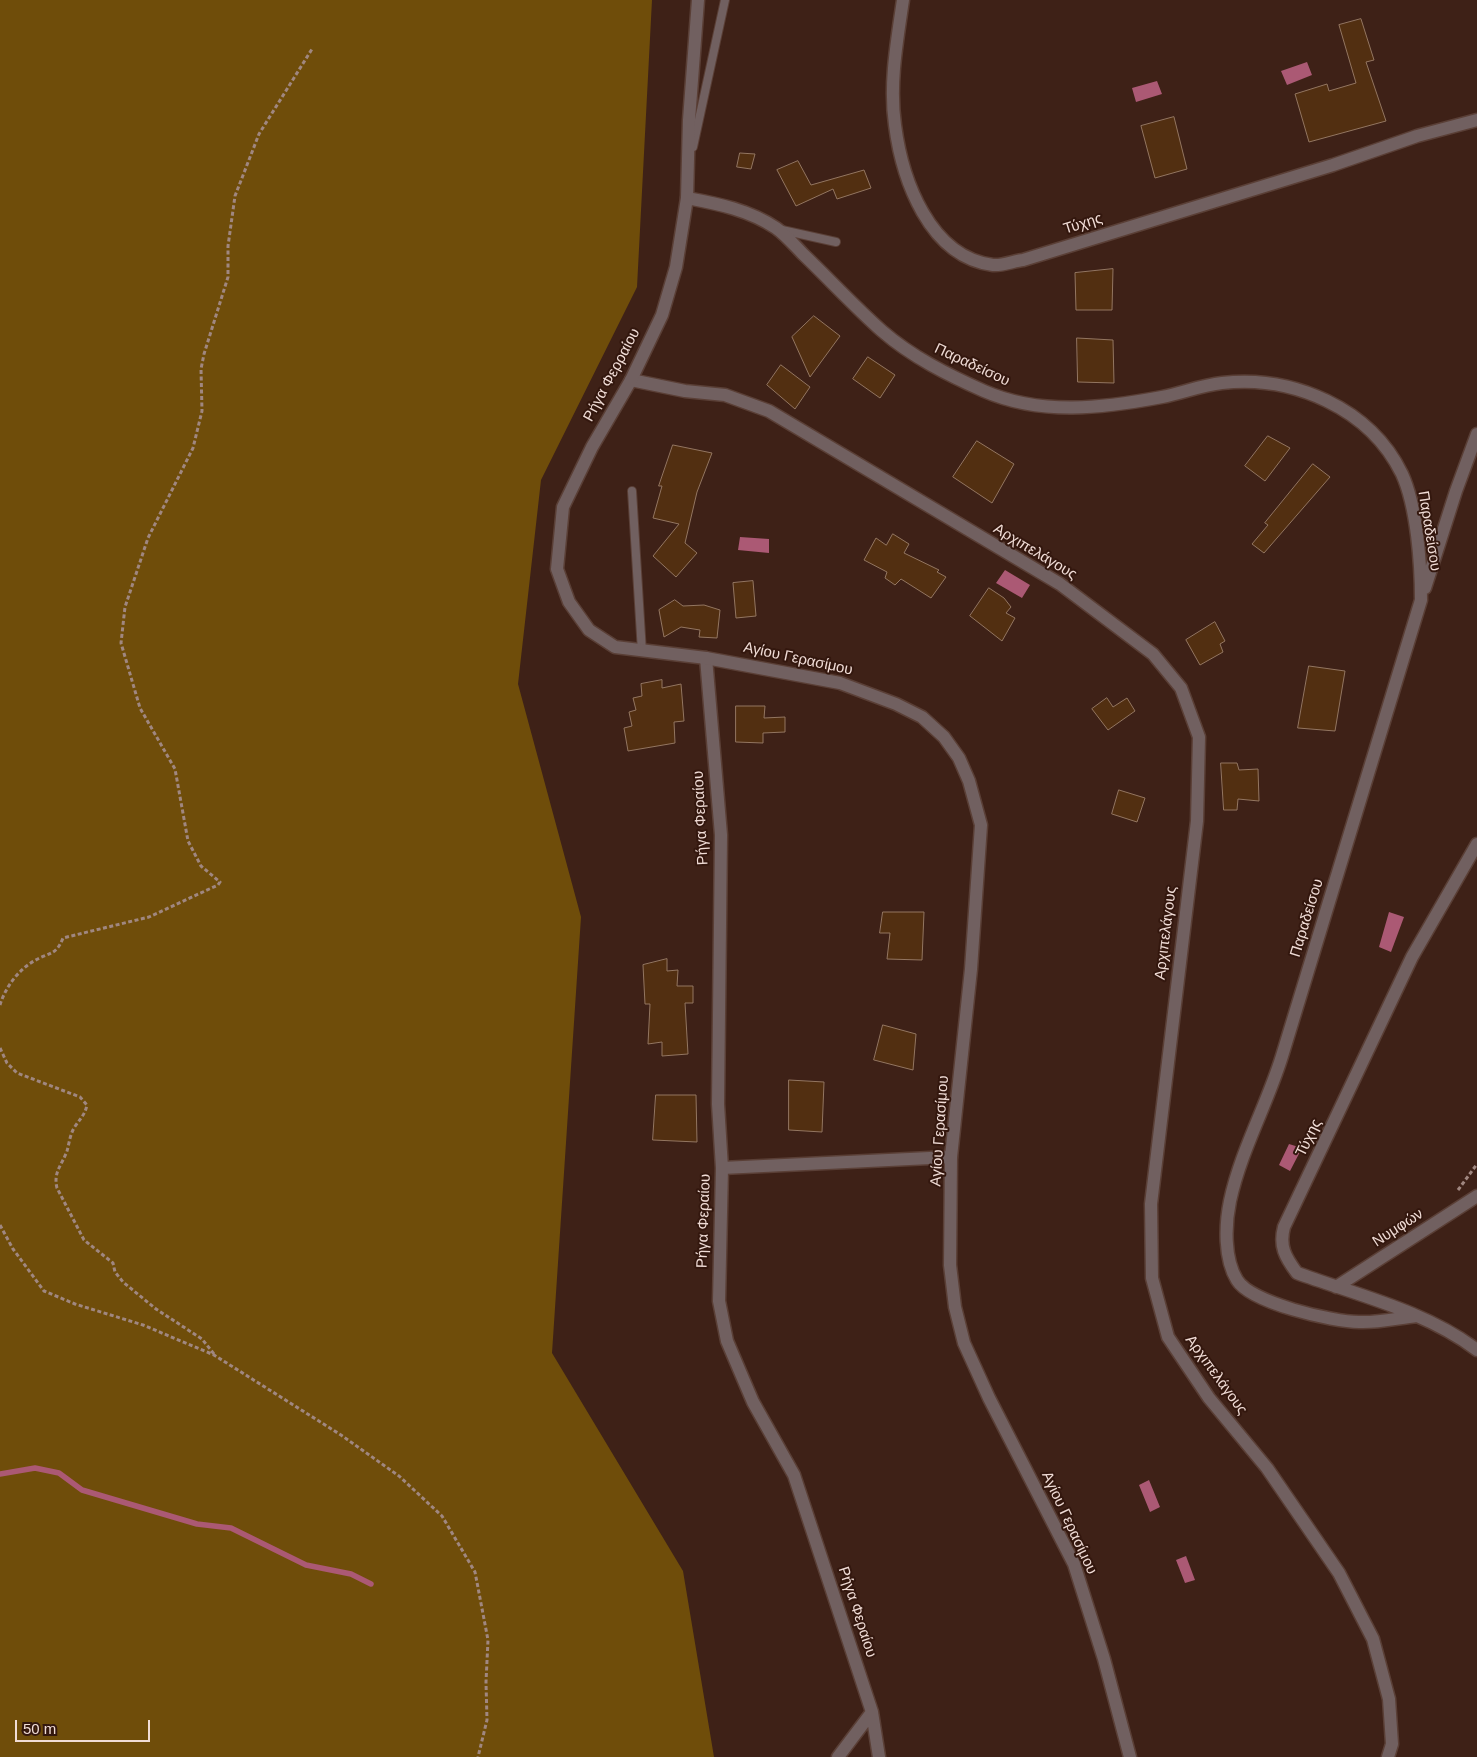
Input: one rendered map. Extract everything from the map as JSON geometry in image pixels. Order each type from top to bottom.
[{"type":"street","name":"Ρήγα Φερραίου","points":[[698,0],[686,175],[687,198],[676,267],[662,314],[630,380],[592,447],[563,507],[557,569],[569,602],[588,630],[615,647],[642,652],[706,658]]},
{"type":"street","name":"Τύχης","points":[[903,0],[896,56],[894,124],[906,173],[932,228],[945,242],[965,256],[994,265],[1023,260],[1333,165],[1417,136],[1477,120]]},
{"type":"street","name":"Παραδείσου","points":[[687,198],[728,206],[752,215],[778,229],[882,331],[906,350],[953,376],[995,396],[1041,407],[1074,408],[1109,406],[1222,383],[1258,383],[1294,388],[1328,401],[1352,415],[1374,434],[1391,454],[1403,476],[1413,515],[1421,567],[1421,600],[1277,1074],[1241,1164],[1230,1201],[1227,1226],[1228,1259],[1237,1281],[1246,1290],[1281,1305],[1329,1319],[1360,1322],[1417,1316]]},
{"type":"street","name":"Αρχιπελάγους","points":[[630,380],[685,391],[725,394],[769,411],[1060,584],[1153,654],[1180,688],[1199,737],[1197,821],[1151,1204],[1152,1278],[1168,1337],[1209,1398],[1267,1468],[1339,1573],[1373,1639],[1389,1699],[1392,1744],[1388,1757]]},
{"type":"street","points":[[1421,600],[1456,491],[1477,434]]},
{"type":"street","name":"Αγίου Γερασίμου","points":[[706,658],[840,682],[896,704],[922,717],[944,737],[959,758],[969,781],[981,825],[971,969],[951,1157],[950,1265],[955,1307],[964,1343],[989,1398],[1074,1564],[1104,1659],[1130,1757]]},
{"type":"street","name":"Ρήγα Φεραίου","points":[[706,658],[721,835],[718,1104],[722,1168],[719,1301],[727,1341],[753,1402],[794,1474],[872,1712],[879,1757]]},
{"type":"street","name":"Τύχης","points":[[1477,844],[1412,957],[1284,1226],[1280,1240],[1285,1256],[1297,1273],[1417,1316],[1457,1335],[1477,1350]]},
{"type":"street","points":[[722,1168],[951,1157]]},
{"type":"street","name":"Νυμφών","points":[[1336,1287],[1477,1196]]},
{"type":"street","points":[[838,1757],[872,1712]]},
{"type":"lane","points":[[686,175],[725,0]]},
{"type":"lane","points":[[778,229],[836,242]]},
{"type":"lane","points":[[632,491],[642,652]]},
{"type":"path","points":[[0,1004],[8,985],[33,962],[56,952],[63,938],[149,917],[190,900],[218,885],[220,882],[201,866],[188,841],[175,769],[140,708],[121,643],[125,607],[148,538],[193,448],[202,411],[201,369],[204,354],[228,277],[229,237],[235,196],[259,134],[312,49]]},
{"type":"path","points":[[0,1048],[8,1062],[18,1073],[80,1097],[87,1105],[85,1115],[74,1129],[66,1153],[58,1167],[55,1180],[57,1188],[84,1240],[113,1263],[115,1272],[123,1282],[156,1309],[202,1339],[214,1355]]},
{"type":"path","points":[[0,1225],[13,1249],[44,1291],[75,1304],[143,1325],[214,1355],[341,1435],[398,1476],[442,1516],[475,1572],[488,1640],[487,1720],[478,1757]]},
{"type":"shaded area","points":[[0,0],[652,0],[637,287],[541,480],[518,684],[581,917],[552,1353],[683,1571],[714,1757],[0,1757]]},
{"type":"shaded area","points":[[1307,62],[1312,75],[1287,85],[1281,71]]},
{"type":"shaded area","points":[[1157,81],[1162,94],[1136,102],[1132,88]]},
{"type":"shaded area","points":[[740,537],[769,539],[769,553],[738,550]]},
{"type":"shaded area","points":[[1005,570],[1030,585],[1022,598],[996,583]]},
{"type":"shaded area","points":[[1389,912],[1404,917],[1391,952],[1379,947]]},
{"type":"shaded area","points":[[1289,1144],[1302,1148],[1290,1171],[1279,1165]]},
{"type":"shaded area","points":[[1149,1480],[1160,1507],[1150,1512],[1139,1485]]},
{"type":"shaded area","points":[[1186,1556],[1195,1580],[1185,1583],[1176,1560]]},
{"type":"building","points":[[1361,19],[1374,60],[1366,62],[1386,121],[1309,142],[1295,94],[1327,84],[1329,91],[1356,83],[1339,25]]},
{"type":"building","points":[[1174,117],[1187,169],[1155,178],[1141,126]]},
{"type":"building","points":[[740,153],[755,154],[751,169],[737,167]]},
{"type":"building","points":[[798,161],[811,185],[864,170],[871,188],[837,199],[833,189],[796,206],[777,170]]},
{"type":"building","points":[[1113,269],[1112,310],[1076,310],[1075,273]]},
{"type":"building","points":[[814,316],[840,336],[810,377],[792,337]]},
{"type":"building","points":[[1077,338],[1113,340],[1114,383],[1078,382]]},
{"type":"building","points":[[868,357],[895,375],[880,398],[853,379]]},
{"type":"building","points":[[781,365],[810,387],[795,409],[767,385]]},
{"type":"building","points":[[1268,436],[1290,448],[1265,481],[1245,466]]},
{"type":"building","points":[[977,441],[1014,464],[992,503],[953,477]]},
{"type":"building","points":[[673,445],[712,453],[697,492],[685,543],[697,553],[676,577],[653,556],[679,524],[653,518],[662,486],[659,486]]},
{"type":"building","points":[[1313,464],[1330,477],[1264,553],[1252,544],[1268,525],[1265,523]]},
{"type":"building","points":[[893,534],[909,544],[904,553],[939,570],[937,572],[946,577],[931,598],[901,579],[895,585],[885,578],[887,572],[864,560],[876,538],[886,545]]},
{"type":"building","points":[[753,581],[756,616],[736,618],[733,583]]},
{"type":"building","points":[[989,588],[1004,598],[1011,607],[1006,613],[1015,618],[1002,641],[970,616]]},
{"type":"building","points":[[675,600],[683,606],[704,605],[720,610],[717,638],[699,637],[700,630],[681,627],[664,637],[659,610]]},
{"type":"building","points":[[1215,622],[1225,641],[1220,644],[1223,652],[1200,665],[1186,640]]},
{"type":"building","points":[[1309,666],[1345,671],[1335,731],[1298,728]]},
{"type":"building","points":[[662,680],[662,688],[681,684],[684,721],[674,722],[675,743],[628,751],[624,728],[632,726],[629,712],[636,710],[633,698],[642,696],[641,684]]},
{"type":"building","points":[[1107,698],[1113,707],[1127,698],[1135,711],[1108,730],[1092,709]]},
{"type":"building","points":[[736,706],[765,706],[764,718],[785,717],[785,732],[763,733],[763,743],[736,742]]},
{"type":"building","points":[[1221,763],[1237,763],[1239,770],[1258,769],[1259,801],[1238,799],[1237,810],[1224,810]]},
{"type":"building","points":[[1119,790],[1145,798],[1137,822],[1112,814]]},
{"type":"building","points":[[883,912],[924,912],[922,960],[887,959],[890,933],[880,933]]},
{"type":"building","points":[[667,959],[667,971],[678,970],[677,986],[693,986],[693,1003],[685,1003],[688,1054],[662,1056],[662,1042],[648,1044],[650,1004],[645,1004],[643,965]]},
{"type":"building","points":[[883,1025],[916,1034],[913,1070],[874,1060]]},
{"type":"building","points":[[789,1080],[824,1082],[822,1132],[789,1130]]},
{"type":"building","points":[[656,1095],[696,1095],[697,1142],[653,1140]]},
{"type":"waterway","points":[[0,1474],[35,1468],[59,1473],[82,1490],[197,1524],[231,1528],[306,1565],[351,1574],[371,1584]]}]
